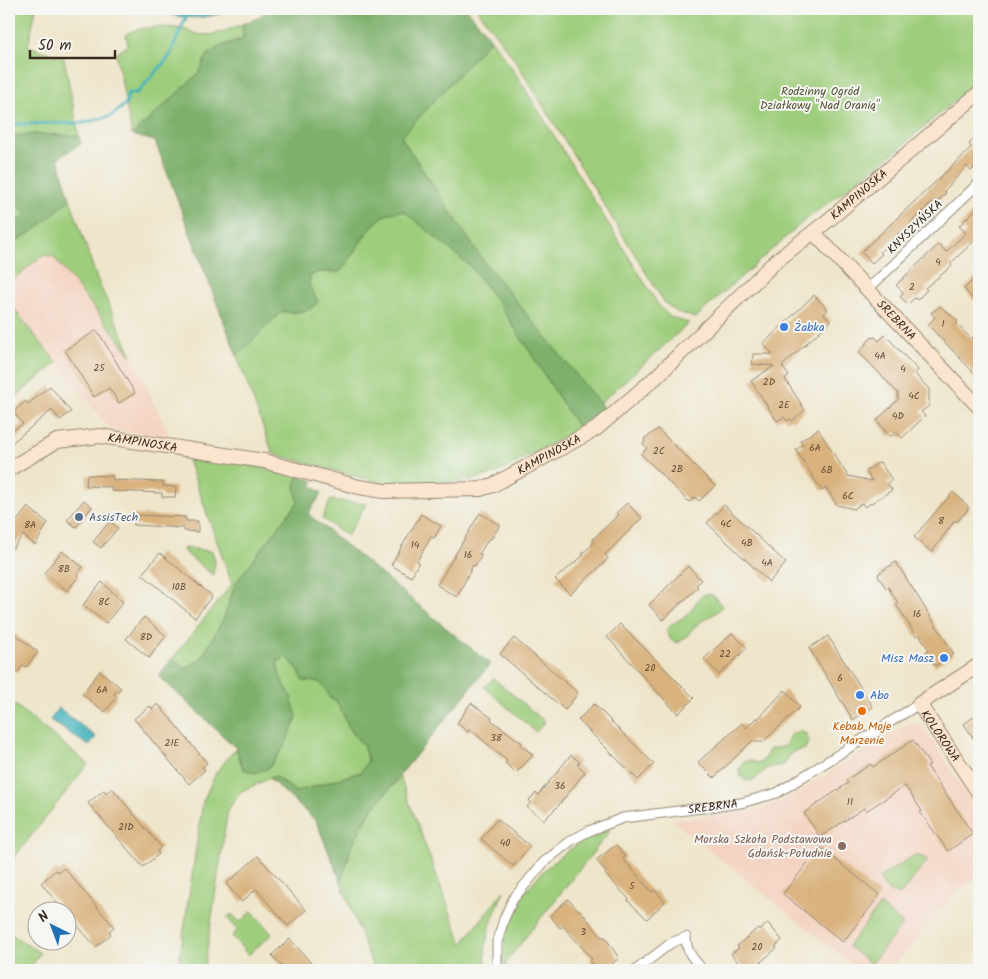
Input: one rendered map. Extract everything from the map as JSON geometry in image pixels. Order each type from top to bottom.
[{"type":"street","name":"KAMPINOSKA","points":[[9,469],[57,441],[100,436],[264,461],[359,487],[384,491],[480,489],[493,485],[596,429],[660,373],[776,261],[814,233],[979,93]]},
{"type":"street","name":"KNYSZYŃSKA","points":[[867,290],[979,183]]},
{"type":"street","name":"SREBRNA","points":[[814,233],[979,407]]},
{"type":"street","name":"SREBRNA","points":[[497,970],[497,942],[513,899],[544,862],[572,840],[622,818],[741,803],[777,793],[979,665]]},
{"type":"street","name":"KOLOROWA","points":[[919,704],[979,793]]},
{"type":"street","points":[[636,970],[670,943],[686,937],[686,948],[690,956],[703,970]]},
{"type":"shaded area","points":[[48,254],[57,259],[132,356],[170,437],[111,430],[9,303],[9,283],[43,255]]},
{"type":"shaded area","name":"Morska Szkoła Podstawowa Gdańsk-Południe","points":[[909,723],[922,725],[979,813],[979,876],[956,892],[890,970],[859,970],[672,820],[757,810],[787,799]]},
{"type":"green space","points":[[9,9],[36,9],[28,46],[64,58],[79,136],[38,134],[9,136],[9,57],[11,54]]},
{"type":"green space","points":[[269,9],[467,9],[491,39],[401,137],[481,258],[605,410],[596,419],[579,429],[500,305],[470,266],[404,211],[382,217],[374,224],[340,272],[319,272],[310,276],[309,286],[318,301],[306,310],[281,312],[237,356],[155,141],[132,135],[199,73],[207,55],[219,47],[243,39],[242,24],[258,18]]},
{"type":"green space","name":"Rodzinny Ogród Działkowy \"Nad Oranią\"","points":[[477,9],[979,9],[979,80],[890,156],[808,218],[804,219],[695,318],[677,312],[664,302],[515,60]]},
{"type":"green space","points":[[242,24],[243,38],[219,47],[208,55],[199,73],[132,135],[116,54],[128,45],[126,34],[139,29],[164,27],[210,35]]},
{"type":"green space","points":[[491,39],[514,71],[659,306],[670,317],[689,323],[599,404],[481,258],[401,137]]},
{"type":"green space","points":[[38,134],[79,136],[81,144],[58,158],[70,199],[35,230],[9,245],[9,225],[26,216],[9,192],[9,136]]},
{"type":"green space","points":[[9,192],[26,216],[9,225]]},
{"type":"green space","points":[[70,199],[97,279],[132,356],[53,256],[43,255],[9,283],[9,245],[35,230]]},
{"type":"green space","points":[[392,211],[405,211],[470,266],[500,305],[579,429],[495,474],[465,481],[386,484],[273,454],[237,356],[281,312],[306,310],[314,305],[318,301],[309,286],[310,276],[319,272],[340,272],[369,230],[383,216]]},
{"type":"green space","points":[[9,303],[57,363],[9,402]]},
{"type":"green space","points":[[187,457],[257,466],[298,476],[295,486],[298,502],[236,582],[224,618],[202,658],[186,669],[172,659],[232,584]]},
{"type":"green space","points":[[298,476],[314,481],[311,485],[322,493],[308,514],[490,664],[370,812],[352,845],[341,882],[316,821],[269,778],[275,776],[296,792],[361,772],[368,760],[363,745],[351,731],[336,700],[330,699],[327,690],[319,682],[303,681],[299,671],[287,657],[277,662],[280,677],[291,696],[297,717],[285,745],[269,768],[255,773],[243,769],[236,748],[159,676],[172,659],[186,669],[202,658],[224,618],[236,582],[298,502],[295,486]]},
{"type":"green space","points":[[331,500],[366,504],[347,536],[322,518]]},
{"type":"green space","points":[[184,548],[212,551],[215,561],[213,575],[183,551]]},
{"type":"green space","points":[[706,594],[713,595],[722,606],[714,614],[695,626],[681,641],[677,643],[671,640],[666,631],[688,614],[698,600]]},
{"type":"green space","points":[[287,656],[299,671],[303,681],[319,682],[327,690],[330,699],[336,700],[351,731],[363,745],[368,761],[361,772],[296,792],[275,776],[242,791],[228,809],[204,970],[178,970],[203,801],[216,773],[236,748],[243,769],[269,768],[285,745],[291,696],[280,677],[277,662]]},
{"type":"green space","points":[[493,678],[545,722],[536,732],[484,687]]},
{"type":"green space","points":[[9,700],[88,764],[9,864]]},
{"type":"green space","points":[[800,731],[806,734],[809,741],[805,749],[792,752],[784,765],[767,768],[754,780],[746,781],[740,776],[739,769],[743,762],[750,760],[757,763],[762,762],[770,749],[785,746],[791,734]]},
{"type":"green space","points":[[400,777],[462,944],[504,891],[489,930],[486,950],[487,970],[451,970],[450,961],[442,970],[374,970],[341,882],[352,845],[370,812]]},
{"type":"green space","points":[[608,828],[610,831],[506,962],[507,970],[504,970],[503,946],[508,923],[518,902],[532,883],[549,866],[588,838]]},
{"type":"green space","points":[[916,854],[928,860],[900,895],[888,891],[879,878]]},
{"type":"green space","points":[[880,905],[903,924],[871,964],[848,946]]},
{"type":"green space","points":[[252,911],[272,934],[248,955],[232,936],[238,930],[227,918],[232,914],[240,922]]},
{"type":"green space","points":[[9,933],[28,945],[28,952],[40,953],[29,970],[9,970]]},
{"type":"water","points":[[158,9],[230,9],[223,13],[194,18],[174,16]]},
{"type":"water","points":[[59,708],[96,737],[89,746],[50,720]]},
{"type":"building","points":[[979,134],[979,163],[971,171],[967,166],[944,191],[946,193],[937,202],[935,200],[911,222],[913,224],[903,233],[901,231],[872,263],[861,252],[965,154],[971,147],[969,144]]},
{"type":"building","points":[[979,206],[979,236],[951,263],[952,266],[925,288],[927,290],[917,300],[915,298],[908,304],[900,297],[904,293],[896,285],[939,244],[946,252],[966,233],[959,226]]},
{"type":"building","points":[[979,274],[979,306],[964,289]]},
{"type":"building","points":[[814,295],[828,310],[824,314],[831,321],[782,366],[789,376],[785,379],[805,410],[792,421],[790,419],[787,421],[784,417],[777,421],[751,381],[774,366],[752,364],[753,354],[773,354],[763,344]]},
{"type":"building","points":[[940,306],[958,321],[956,323],[971,339],[973,337],[979,343],[979,378],[928,325],[935,317],[931,313]]},
{"type":"building","points":[[97,330],[135,393],[119,403],[109,388],[94,397],[65,350]]},
{"type":"building","points":[[885,335],[918,370],[915,374],[929,389],[929,406],[921,412],[925,416],[902,438],[896,432],[892,436],[888,435],[877,420],[898,400],[898,393],[859,352],[871,338],[875,337],[879,341]]},
{"type":"building","points":[[50,386],[71,412],[60,420],[52,410],[9,445],[9,432],[23,424],[13,412],[26,401],[28,404]]},
{"type":"building","points":[[658,429],[715,486],[699,501],[695,497],[689,502],[641,454],[647,448],[643,444],[644,439]]},
{"type":"building","points":[[818,429],[848,476],[872,481],[866,471],[880,462],[892,480],[887,483],[892,490],[865,507],[862,503],[854,509],[837,505],[826,488],[822,491],[796,450],[803,445],[800,441]]},
{"type":"building","points":[[87,475],[113,476],[113,480],[163,482],[163,486],[176,487],[175,497],[162,497],[162,493],[111,491],[112,487],[86,486]]},
{"type":"building","points":[[953,492],[968,506],[968,509],[957,522],[955,520],[932,552],[914,537]]},
{"type":"building","points":[[84,500],[92,507],[76,527],[67,520]]},
{"type":"building","points":[[627,503],[642,518],[605,555],[608,558],[604,563],[570,594],[555,579],[584,555],[582,554],[593,544],[593,539],[618,515],[616,513]]},
{"type":"building","points":[[724,505],[786,563],[769,582],[707,523]]},
{"type":"building","points":[[28,507],[48,523],[35,545],[23,535],[9,553],[9,531]]},
{"type":"building","points":[[480,513],[500,525],[479,554],[482,555],[475,566],[473,565],[457,597],[437,585]]},
{"type":"building","points":[[421,514],[441,526],[434,538],[431,537],[417,561],[419,562],[411,577],[391,565]]},
{"type":"building","points":[[134,515],[185,517],[186,521],[198,521],[198,532],[184,531],[184,528],[134,525]]},
{"type":"building","points":[[110,521],[118,528],[101,548],[93,542]]},
{"type":"building","points":[[62,551],[83,567],[77,575],[79,576],[67,591],[44,573]]},
{"type":"building","points":[[160,553],[212,596],[195,618],[142,574]]},
{"type":"building","points":[[896,562],[954,654],[935,666],[926,652],[929,650],[919,634],[916,636],[888,587],[886,588],[878,576],[879,573]]},
{"type":"building","points":[[688,566],[701,580],[696,585],[698,587],[663,620],[649,605]]},
{"type":"building","points":[[102,582],[123,602],[106,623],[83,605]]},
{"type":"building","points":[[144,617],[166,636],[149,658],[126,639]]},
{"type":"building","points":[[620,624],[694,698],[678,714],[607,637]]},
{"type":"building","points":[[732,633],[747,648],[719,675],[704,659]]},
{"type":"building","points":[[15,634],[38,652],[26,667],[23,665],[17,673],[9,666],[9,642]]},
{"type":"building","points":[[828,636],[873,707],[853,720],[809,648]]},
{"type":"building","points":[[514,638],[578,693],[565,710],[500,654]]},
{"type":"building","points":[[100,671],[121,688],[114,694],[117,697],[105,712],[82,694]]},
{"type":"building","points":[[785,690],[800,707],[763,742],[755,742],[753,740],[714,778],[698,762],[742,723],[746,728],[757,717],[758,719]]},
{"type":"building","points":[[471,703],[522,743],[521,745],[533,755],[516,773],[505,763],[507,761],[470,729],[468,732],[457,723]]},
{"type":"building","points":[[158,704],[207,763],[202,767],[205,770],[189,784],[134,719],[150,706],[152,709]]},
{"type":"building","points":[[594,704],[654,764],[638,780],[578,720]]},
{"type":"building","points":[[979,713],[979,747],[964,724]]},
{"type":"building","points":[[913,740],[930,765],[927,766],[973,834],[948,851],[920,812],[922,811],[905,786],[866,811],[864,808],[820,837],[804,813],[848,783],[846,780],[871,764],[873,767]]},
{"type":"building","points":[[571,755],[580,762],[577,764],[585,772],[559,805],[544,820],[527,807],[531,802],[529,800],[536,793],[538,795]]},
{"type":"building","points":[[112,788],[161,847],[157,851],[159,854],[143,867],[88,803],[104,790],[106,793]]},
{"type":"building","points":[[497,819],[530,846],[513,866],[481,839]]},
{"type":"building","points":[[616,845],[626,857],[623,859],[652,892],[655,890],[665,902],[647,919],[628,901],[629,899],[605,874],[606,872],[596,860]]},
{"type":"building","points":[[820,847],[880,895],[843,942],[783,894]]},
{"type":"building","points":[[258,856],[306,910],[288,926],[256,889],[242,902],[226,884]]},
{"type":"building","points":[[64,868],[114,927],[109,931],[111,934],[96,947],[78,926],[78,902],[57,902],[41,883],[56,870],[59,872]]},
{"type":"building","points":[[568,899],[580,910],[602,938],[604,936],[619,958],[605,970],[597,970],[589,961],[592,959],[563,926],[560,928],[550,916]]},
{"type":"building","points":[[768,923],[782,940],[775,947],[777,948],[755,967],[754,965],[745,970],[731,954],[739,948],[737,946],[758,928],[760,930]]},
{"type":"building","points":[[290,939],[317,970],[285,970],[272,955]]},
{"type":"waterway","points":[[9,124],[83,123],[111,116],[126,104],[128,93],[137,93],[169,57],[186,17]]},
{"type":"place","name":"Żabka","points":[[784,327]]},
{"type":"place","name":"AssisTech","points":[[79,517]]},
{"type":"place","name":"Misz Masz","points":[[944,658]]},
{"type":"place","name":"Abo","points":[[860,695]]},
{"type":"place","name":"Kebab Moje Marzenie","points":[[862,711]]},
{"type":"place","name":"Morska Szkoła Podstawowa Gdańsk-Południe","points":[[842,846]]}]
